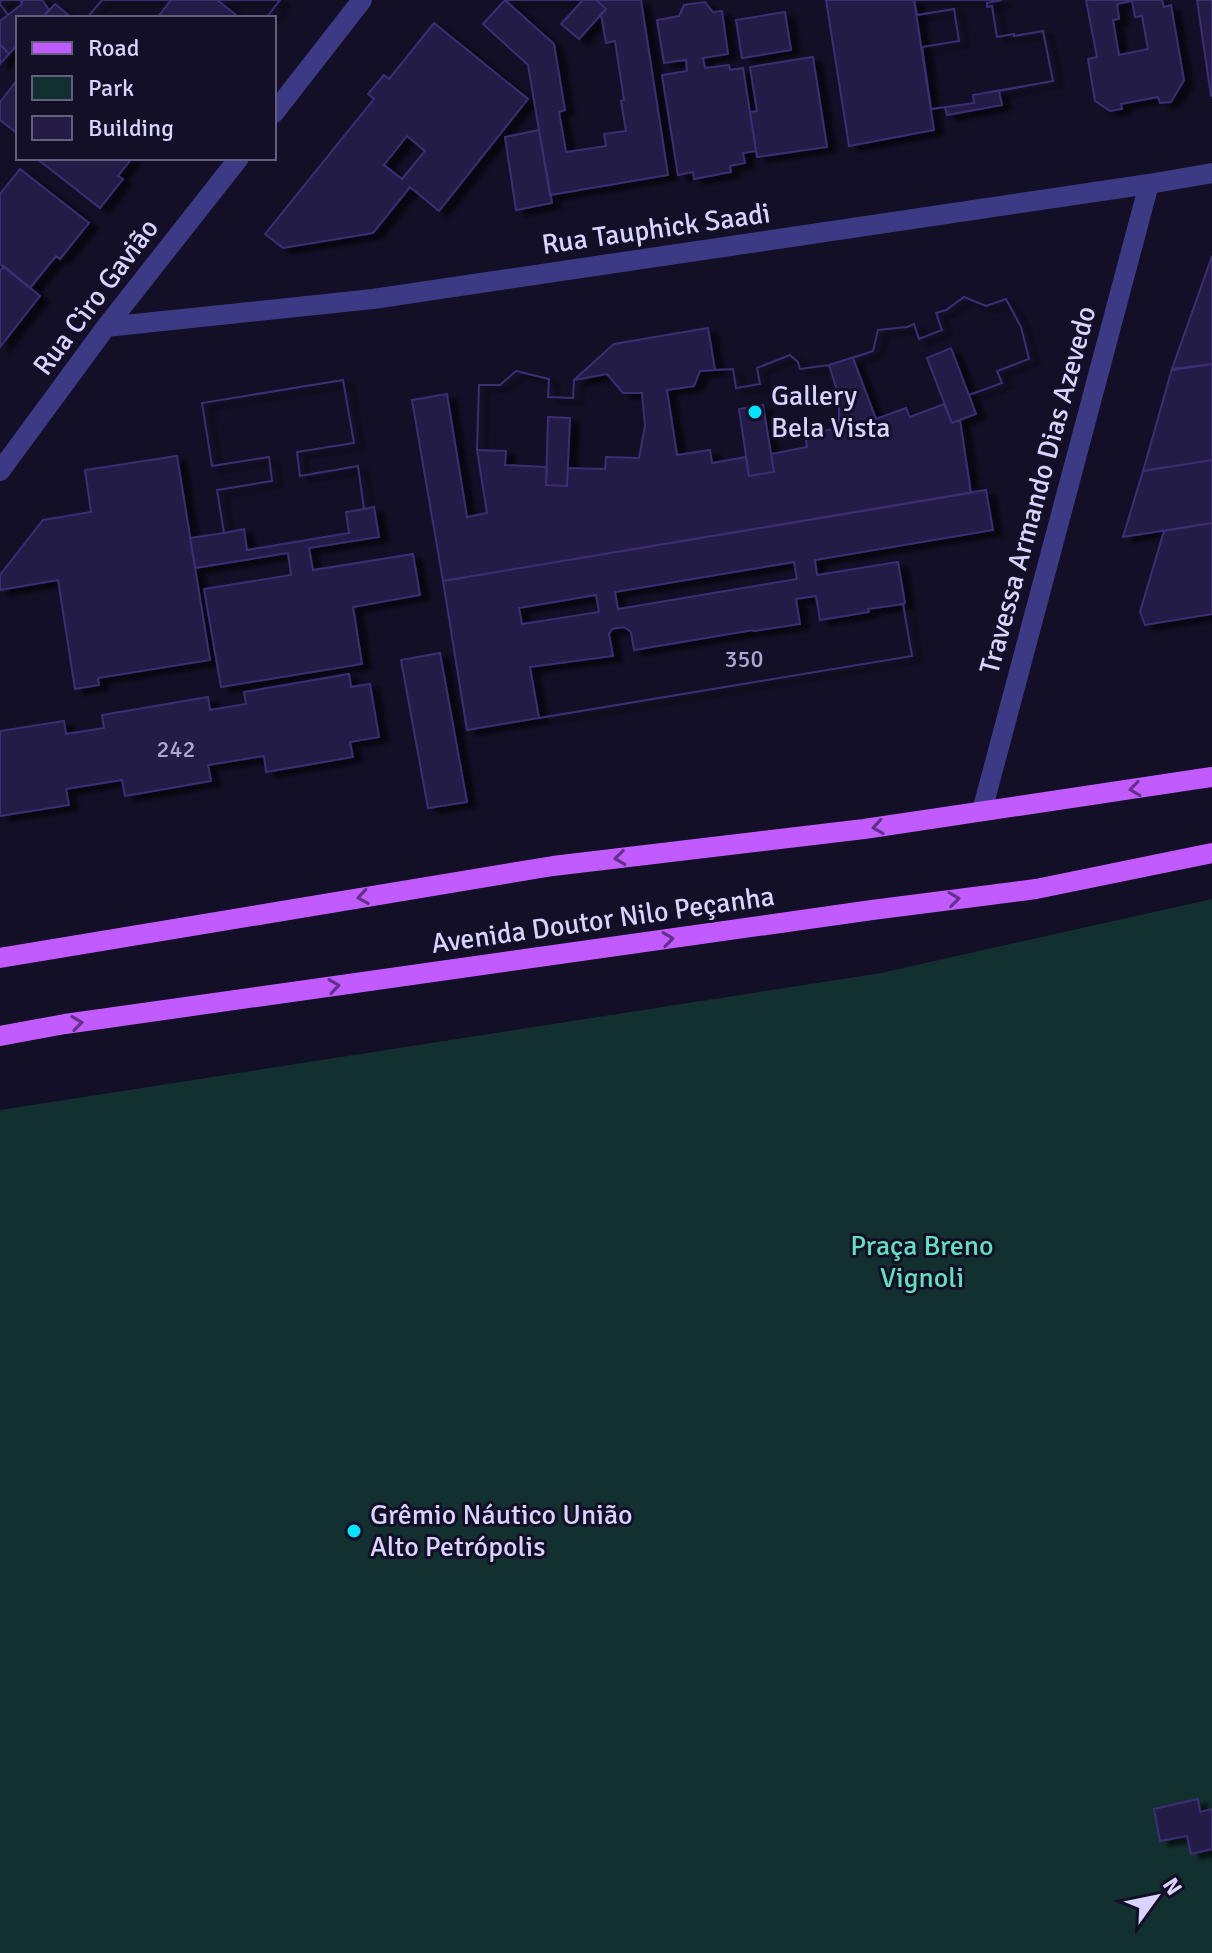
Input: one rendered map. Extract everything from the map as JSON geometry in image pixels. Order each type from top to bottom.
[{"type":"main road","name":"Avenida Doutor Nilo Peçanha","points":[[0,958],[553,866],[864,829],[1212,777]]},
{"type":"main road","name":"Avenida Doutor Nilo Peçanha","points":[[0,1036],[65,1024],[1036,889],[1212,853]]},
{"type":"street","points":[[276,110],[362,0]]},
{"type":"street","name":"Rua Ciro Gavião","points":[[0,471],[106,327],[237,160]]},
{"type":"street","name":"Rua Tauphick Saadi","points":[[106,327],[373,299],[1212,173]]},
{"type":"street","name":"Travessa Armando Dias Azevedo","points":[[982,811],[1149,184]]},
{"type":"green space","name":"Praça Breno Vignoli","points":[[1212,899],[1212,1953],[0,1953],[0,1110],[881,973]]},
{"type":"building","points":[[0,0],[23,0],[8,15]]},
{"type":"building","points":[[0,0],[42,0],[49,10],[44,16],[16,16],[16,46],[9,54],[0,44],[0,21],[8,15]]},
{"type":"building","points":[[102,0],[280,0],[268,16],[89,16]]},
{"type":"building","points":[[102,0],[171,0],[159,16],[89,16]]},
{"type":"building","points":[[217,0],[280,0],[268,16],[237,16]]},
{"type":"building","points":[[505,0],[641,0],[668,175],[550,195],[528,65],[483,24]]},
{"type":"building","points":[[505,0],[596,0],[606,9],[601,14],[606,43],[615,41],[626,131],[604,134],[606,146],[566,152],[559,112],[565,110],[554,44]]},
{"type":"building","points":[[583,0],[596,0],[606,9],[579,39],[561,24]]},
{"type":"building","points":[[826,0],[914,0],[934,130],[849,146]]},
{"type":"building","points":[[914,0],[1002,0],[987,3],[987,7],[992,6],[997,37],[1043,31],[1053,81],[973,95],[974,103],[931,109],[922,47],[959,41],[954,9],[917,15]]},
{"type":"building","points":[[914,0],[1002,0],[987,3],[987,7],[992,6],[997,37],[1043,31],[1053,81],[999,91],[1002,105],[947,115],[945,107],[931,109],[922,47],[959,41],[954,9],[917,15]]},
{"type":"building","points":[[1086,0],[1162,0],[1164,7],[1171,5],[1184,80],[1171,102],[1160,103],[1158,97],[1121,104],[1122,109],[1110,111],[1095,101],[1088,59],[1097,57]]},
{"type":"building","points":[[1197,0],[1212,0],[1212,96],[1211,96]]},
{"type":"building","points":[[1132,1],[1135,17],[1142,16],[1148,49],[1119,55],[1113,20],[1119,19],[1117,4]]},
{"type":"building","points":[[705,2],[713,12],[722,11],[728,54],[703,58],[705,68],[729,65],[730,70],[743,68],[756,151],[743,153],[745,163],[730,166],[731,172],[694,179],[693,172],[678,175],[662,75],[687,71],[686,60],[664,63],[657,20],[679,16],[684,5]]},
{"type":"building","points":[[55,4],[70,16],[44,16]]},
{"type":"building","points":[[785,12],[791,50],[742,58],[736,20]]},
{"type":"building","points":[[434,23],[528,99],[439,211],[410,187],[373,233],[283,248],[265,234],[374,99],[368,94],[384,75],[389,79]]},
{"type":"building","points":[[0,44],[9,54],[0,64]]},
{"type":"building","points":[[813,57],[827,147],[757,157],[750,112],[757,111],[750,67]]},
{"type":"building","points":[[16,82],[16,132],[0,120],[0,102]]},
{"type":"building","points":[[539,130],[552,203],[516,210],[505,137]]},
{"type":"building","points":[[407,136],[425,151],[402,179],[384,165]]},
{"type":"building","points":[[39,160],[130,160],[118,176],[123,179],[100,208]]},
{"type":"building","points":[[20,169],[89,223],[60,259],[56,256],[30,288],[0,264],[0,194]]},
{"type":"building","points":[[1212,256],[1212,364],[1173,370],[1172,369]]},
{"type":"building","points":[[4,266],[40,296],[0,347],[0,271]]},
{"type":"building","points":[[964,297],[986,306],[1006,299],[1021,327],[1029,359],[997,371],[1002,383],[969,395],[976,414],[952,423],[944,404],[910,417],[906,408],[876,419],[853,358],[873,351],[878,330],[914,324],[919,339],[942,330],[936,313]]},
{"type":"building","points":[[964,297],[986,306],[1006,299],[1021,327],[1029,359],[997,371],[1002,383],[969,395],[976,414],[960,420],[971,493],[443,581],[412,400],[447,394],[467,517],[487,513],[477,450],[479,385],[500,385],[516,371],[549,379],[548,397],[573,398],[574,380],[614,344],[708,328],[715,370],[733,369],[736,388],[760,384],[757,368],[790,355],[798,362],[800,369],[829,365],[873,351],[878,330],[914,324],[919,339],[942,330],[936,313]]},
{"type":"building","points":[[951,348],[976,414],[952,423],[927,358]]},
{"type":"building","name":"Gallery Bela Vista","points":[[790,355],[798,362],[800,369],[829,365],[839,397],[839,428],[805,434],[807,447],[771,454],[774,472],[749,476],[746,457],[712,463],[710,450],[677,455],[667,390],[694,386],[700,371],[715,370],[733,369],[736,388],[760,384],[757,368]]},
{"type":"building","points":[[1212,364],[1212,460],[1143,471],[1172,369]]},
{"type":"building","points":[[516,371],[549,379],[548,397],[573,398],[574,380],[607,374],[623,393],[642,393],[645,426],[639,458],[606,457],[605,469],[568,468],[567,486],[546,485],[547,467],[505,465],[506,451],[477,450],[479,385],[500,385]]},
{"type":"building","points":[[343,380],[354,443],[297,452],[300,476],[358,466],[364,509],[346,512],[349,533],[247,550],[244,529],[224,533],[217,490],[272,481],[269,457],[212,466],[202,403]]},
{"type":"building","points":[[343,380],[354,443],[297,452],[300,476],[358,466],[364,509],[374,507],[379,537],[309,548],[313,570],[413,554],[420,595],[353,607],[362,664],[221,687],[204,589],[291,575],[288,553],[195,568],[190,538],[224,533],[217,490],[272,481],[269,457],[212,466],[202,403]]},
{"type":"building","points":[[763,405],[774,472],[749,476],[739,409]]},
{"type":"building","points":[[548,417],[570,418],[567,486],[546,485]]},
{"type":"building","points":[[177,456],[210,660],[98,678],[99,685],[75,689],[58,580],[0,590],[0,575],[43,520],[91,512],[85,470]]},
{"type":"building","points":[[1212,460],[1212,523],[1123,537],[1143,471]]},
{"type":"building","points":[[986,490],[993,530],[815,560],[817,575],[898,562],[912,656],[467,730],[443,581]],"holes":[[[794,562],[797,579],[618,609],[615,592]],[[596,595],[599,612],[522,624],[519,608]]]},
{"type":"building","points":[[1212,523],[1212,614],[1145,625],[1140,612],[1164,531]]},
{"type":"building","points":[[816,596],[820,620],[903,604],[912,656],[539,718],[530,667],[613,656],[609,634],[612,629],[624,627],[631,632],[634,650],[800,624],[796,599]]},
{"type":"building","points":[[440,653],[467,802],[428,808],[401,660]]},
{"type":"building","points":[[349,674],[351,687],[370,684],[379,737],[350,742],[353,757],[266,772],[264,756],[208,765],[211,781],[125,796],[122,780],[66,789],[69,805],[0,816],[0,731],[64,721],[66,734],[104,728],[102,715],[208,697],[210,710],[246,704],[244,692]]},
{"type":"building","points":[[1198,1799],[1200,1812],[1212,1809],[1212,1849],[1191,1854],[1187,1836],[1160,1841],[1154,1809]]},
{"type":"place","name":"Gallery Bela Vista","points":[[755,412]]},
{"type":"place","name":"Grêmio Náutico União Alto Petrópolis","points":[[354,1531]]}]
